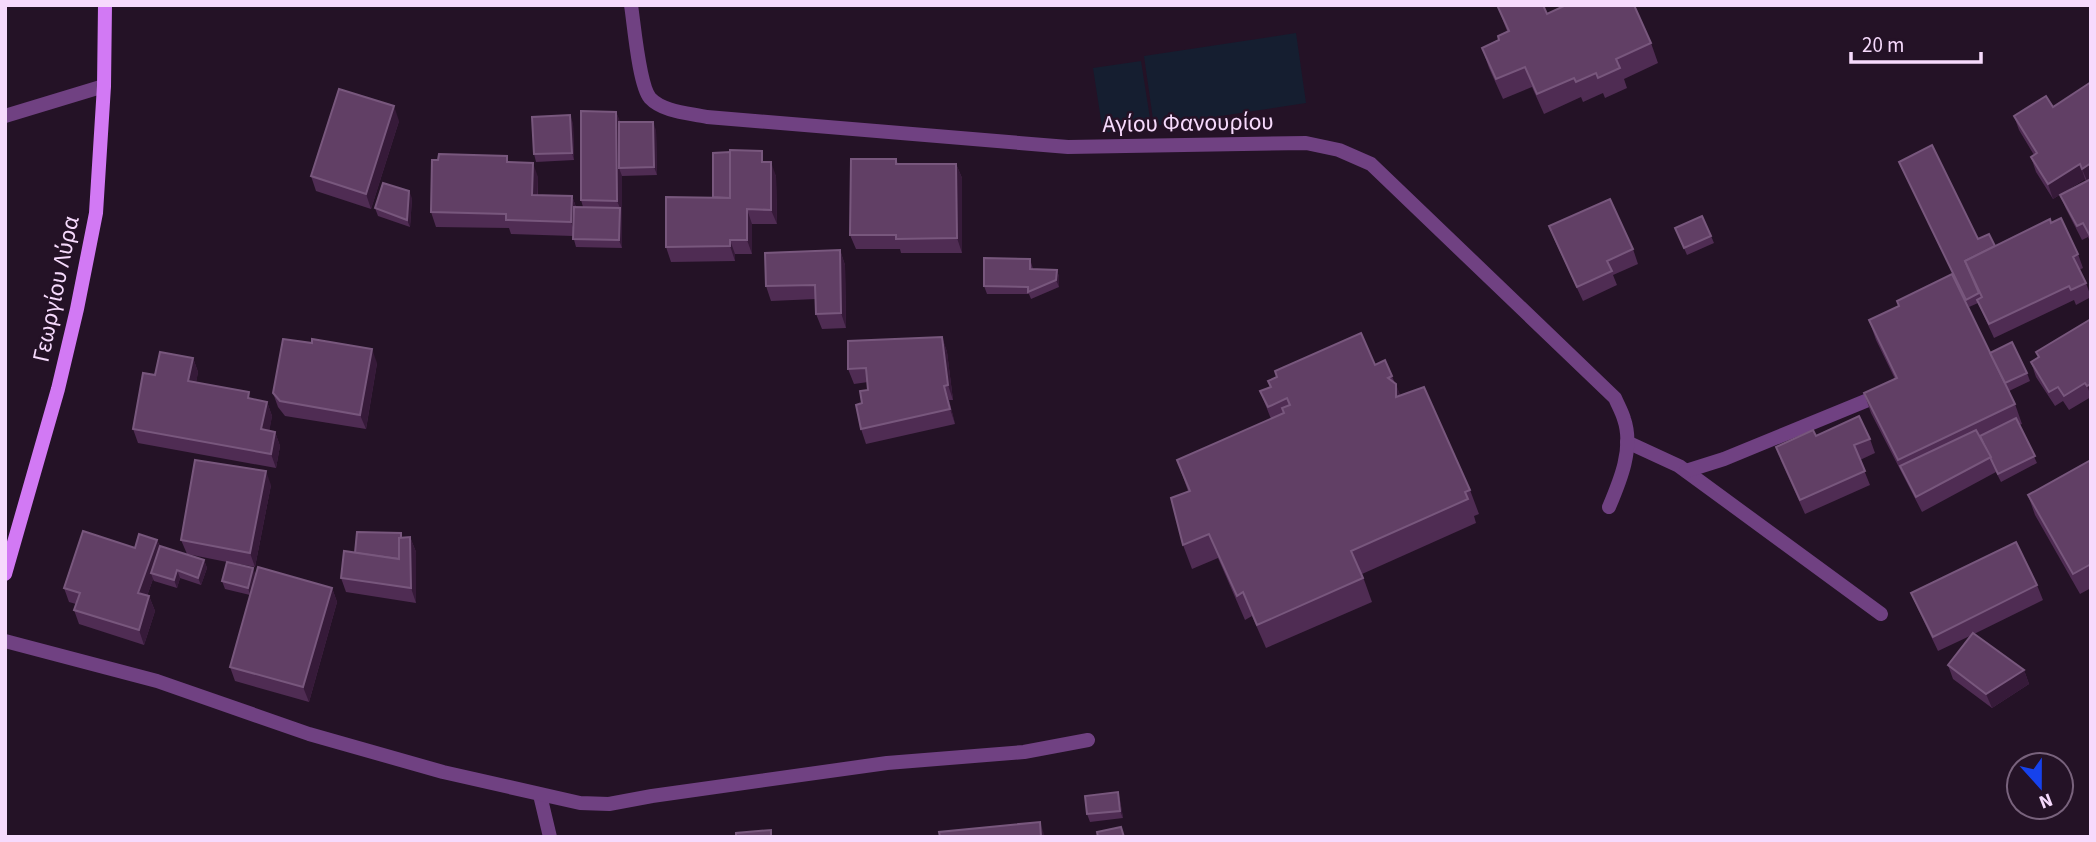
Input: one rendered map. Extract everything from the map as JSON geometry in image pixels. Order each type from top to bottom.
[{"type":"main road","name":"Γεωργίου Λύρα","points":[[5,574],[58,389],[96,213],[104,86],[105,5]]},
{"type":"street","name":"Αγίου Φανουρίου","points":[[631,5],[642,79],[649,97],[668,109],[707,117],[1068,147],[1306,143],[1339,150],[1371,164],[1615,398],[1625,421],[1627,442],[1622,477],[1609,507]]},
{"type":"street","points":[[5,116],[104,86]]},
{"type":"street","points":[[1686,471],[1724,459],[1868,400]]},
{"type":"street","points":[[1627,442],[1679,466],[1881,614]]},
{"type":"street","points":[[5,641],[157,681],[309,734],[443,772],[580,803],[609,804],[887,763],[1024,752],[1088,740]]},
{"type":"street","points":[[540,795],[550,837]]},
{"type":"shaded area","points":[[1296,33],[1306,103],[1154,126],[1144,56]]},
{"type":"shaded area","points":[[1141,61],[1151,125],[1103,133],[1093,68]]},
{"type":"building","points":[[1497,5],[1543,5],[1547,14],[1566,5],[1634,5],[1651,43],[1616,59],[1620,68],[1598,78],[1596,73],[1576,82],[1574,78],[1537,94],[1525,67],[1496,79],[1482,48],[1499,40],[1498,36],[1509,31]]},
{"type":"building","points":[[2091,82],[2091,163],[2082,169],[2080,164],[2048,184],[2031,157],[2037,153],[2014,116],[2046,96],[2053,107]]},
{"type":"building","points":[[339,89],[394,106],[366,194],[311,176]]},
{"type":"building","points":[[581,111],[616,112],[617,201],[581,200]]},
{"type":"building","points":[[570,115],[572,153],[534,154],[532,117]]},
{"type":"building","points":[[619,122],[653,122],[654,167],[619,168]]},
{"type":"building","points":[[1932,145],[1978,239],[1989,234],[1995,246],[1965,261],[1979,293],[1966,300],[1899,162]]},
{"type":"building","points":[[730,150],[762,151],[762,162],[771,162],[771,210],[747,209],[747,240],[730,240],[730,246],[666,247],[666,197],[730,198]]},
{"type":"building","points":[[730,152],[730,198],[713,197],[713,153]]},
{"type":"building","points":[[439,154],[507,156],[507,162],[533,163],[532,195],[572,196],[571,222],[506,220],[506,214],[431,212],[432,160],[438,160]]},
{"type":"building","points":[[851,159],[896,159],[896,164],[956,164],[957,238],[896,239],[896,235],[850,235]]},
{"type":"building","points":[[2091,179],[2091,238],[2083,223],[2077,226],[2060,195]]},
{"type":"building","points":[[383,183],[409,191],[407,220],[375,208]]},
{"type":"building","points":[[1610,199],[1633,249],[1607,261],[1612,271],[1577,287],[1549,226]]},
{"type":"building","points":[[574,207],[620,208],[619,240],[573,239]]},
{"type":"building","points":[[1702,216],[1711,236],[1684,248],[1675,228]]},
{"type":"building","points":[[2061,218],[2078,254],[2073,257],[2086,283],[2071,290],[2069,286],[1989,324],[1977,300],[1982,297],[1965,261],[2050,219],[2051,223]]},
{"type":"building","points":[[840,250],[841,313],[816,314],[815,285],[766,286],[765,253]]},
{"type":"building","points":[[984,258],[1030,259],[1030,269],[1057,270],[1056,280],[1028,292],[1028,287],[984,286]]},
{"type":"building","points":[[1952,274],[2015,404],[1898,460],[1864,393],[1897,378],[1869,320],[1899,306],[1897,301]]},
{"type":"building","points":[[2091,319],[2091,384],[2087,386],[2085,383],[2064,396],[2058,387],[2049,392],[2031,362],[2039,357],[2036,352]]},
{"type":"building","points":[[1361,333],[1375,365],[1385,360],[1392,376],[1388,378],[1396,384],[1396,397],[1424,387],[1470,490],[1465,492],[1468,499],[1351,551],[1363,578],[1257,625],[1243,592],[1237,596],[1209,534],[1183,545],[1171,498],[1190,491],[1177,460],[1284,413],[1282,408],[1290,405],[1287,398],[1268,407],[1260,391],[1271,387],[1268,381],[1277,377],[1275,371]]},
{"type":"building","points":[[942,337],[948,385],[944,386],[950,409],[861,429],[856,405],[862,403],[860,391],[868,390],[866,368],[848,369],[848,341]]},
{"type":"building","points":[[283,339],[312,343],[312,339],[372,349],[360,415],[280,401],[273,393]]},
{"type":"building","points":[[2012,342],[2027,373],[2005,383],[1990,353]]},
{"type":"building","points":[[160,352],[193,358],[188,381],[249,392],[248,398],[267,402],[261,429],[275,432],[271,454],[133,429],[143,373],[155,375]]},
{"type":"building","points":[[1859,416],[1870,439],[1854,445],[1865,471],[1800,500],[1776,447],[1813,430],[1816,436]]},
{"type":"building","points":[[2016,418],[2035,456],[1998,474],[1980,436]]},
{"type":"building","points":[[1976,430],[1991,457],[1916,497],[1900,466]]},
{"type":"building","points":[[195,460],[266,471],[250,553],[181,540]]},
{"type":"building","points":[[2091,460],[2091,564],[2073,574],[2028,495]]},
{"type":"building","points":[[83,531],[135,548],[139,534],[157,540],[138,593],[149,596],[139,630],[74,610],[80,593],[64,588]]},
{"type":"building","points":[[357,532],[401,533],[399,559],[355,553]]},
{"type":"building","points":[[410,537],[411,588],[341,578],[344,551],[399,559],[399,538]]},
{"type":"building","points":[[2016,542],[2037,585],[1933,637],[1911,593]]},
{"type":"building","points":[[160,546],[204,560],[198,578],[177,570],[174,580],[151,573]]},
{"type":"building","points":[[227,562],[253,568],[248,588],[222,581]]},
{"type":"building","points":[[258,567],[332,588],[303,687],[230,667]]},
{"type":"building","points":[[1973,633],[2024,670],[1986,694],[1948,665]]},
{"type":"building","points":[[1118,792],[1120,811],[1087,814],[1085,796]]},
{"type":"building","points":[[1040,822],[1041,837],[940,837],[939,832]]},
{"type":"building","points":[[1121,827],[1124,837],[1098,837],[1097,832]]},
{"type":"building","points":[[771,830],[771,837],[736,837],[736,833]]}]
